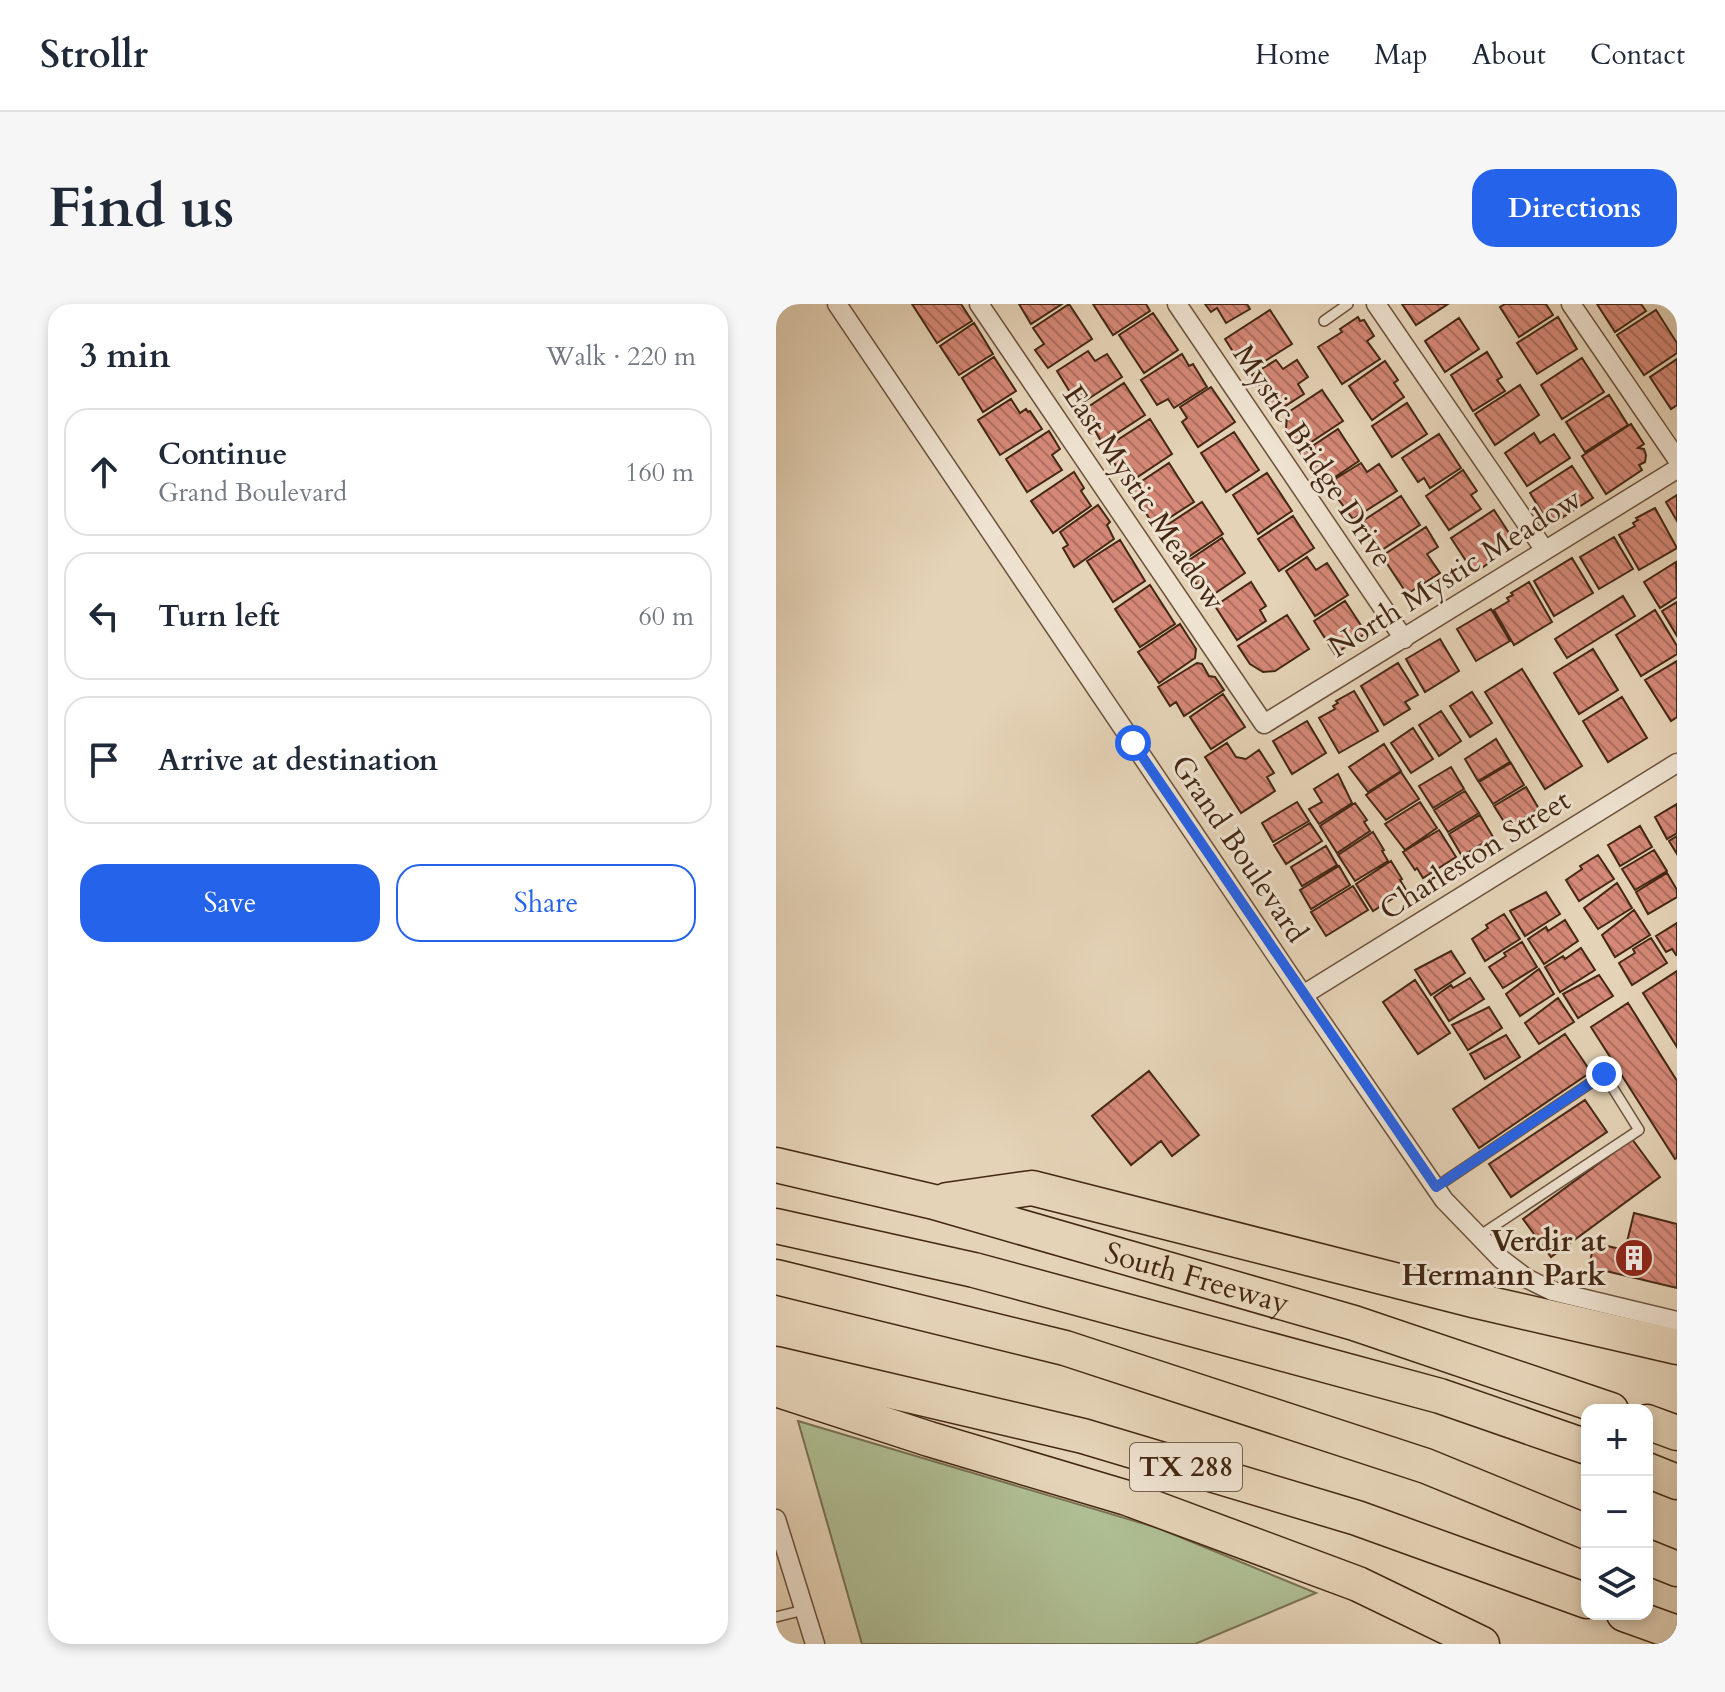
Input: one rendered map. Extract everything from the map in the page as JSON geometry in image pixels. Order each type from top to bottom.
[{"type":"highway","name":"South Freeway","points":[[776,1165],[934,1202],[1354,1323],[1593,1404]]},
{"type":"highway","points":[[934,1202],[1032,1188],[1477,1301],[1677,1347]]},
{"type":"highway","points":[[776,1226],[974,1270],[1440,1396],[1581,1445]]},
{"type":"highway","points":[[776,1277],[1065,1348],[1426,1466],[1581,1530]]},
{"type":"highway","name":"TX 288","points":[[776,1364],[1083,1436],[1357,1518],[1581,1599]]},
{"type":"highway","points":[[776,1389],[1127,1498],[1358,1584],[1482,1644]]},
{"type":"highway","points":[[1653,1424],[1677,1433]]},
{"type":"highway","points":[[1653,1472],[1677,1482]]},
{"type":"highway","points":[[1653,1559],[1677,1569]]},
{"type":"highway","points":[[1641,1620],[1677,1633]]},
{"type":"street","name":"Grand Boulevard","points":[[837,304],[1444,1200],[1518,1272],[1552,1291],[1677,1321]]},
{"type":"street","name":"East Mystic Meadow","points":[[979,304],[1264,724]]},
{"type":"street","name":"Mystic Bridge Drive","points":[[1177,304],[1404,639]]},
{"type":"street","points":[[1376,304],[1544,549]]},
{"type":"street","points":[[1571,304],[1677,459]]},
{"type":"street","name":"North Mystic Meadow","points":[[1264,724],[1677,469]]},
{"type":"street","name":"Charleston Street","points":[[1303,995],[1677,763]]},
{"type":"street","points":[[776,1519],[815,1644]]},
{"type":"lane","points":[[1324,321],[1348,304]]},
{"type":"lane","points":[[1436,1187],[1604,1074],[1639,1130],[1479,1236]]},
{"type":"lane","points":[[776,1617],[804,1610]]},
{"type":"green space","points":[[798,1421],[1158,1528],[1316,1593],[1195,1644],[862,1644]]},
{"type":"building","points":[[912,304],[961,304],[972,321],[937,343]]},
{"type":"building","points":[[1019,304],[1062,304],[1031,324]]},
{"type":"building","points":[[1069,304],[1092,339],[1048,368],[1035,350],[1044,344],[1033,328]]},
{"type":"building","points":[[1093,304],[1146,304],[1150,311],[1113,335]]},
{"type":"building","points":[[1205,304],[1247,304],[1250,309],[1226,323],[1217,308],[1211,312]]},
{"type":"building","points":[[1402,304],[1448,304],[1416,325]]},
{"type":"building","points":[[1505,304],[1546,304],[1553,315],[1519,337],[1500,307]]},
{"type":"building","points":[[1597,304],[1641,304],[1646,311],[1615,332]]},
{"type":"building","points":[[1270,310],[1292,344],[1254,368],[1244,354],[1237,358],[1225,339]]},
{"type":"building","points":[[1656,310],[1677,343],[1677,353],[1644,375],[1617,335]]},
{"type":"building","points":[[1153,313],[1178,350],[1144,373],[1119,335]]},
{"type":"building","points":[[1358,317],[1360,321],[1364,320],[1374,336],[1367,341],[1380,359],[1342,384],[1318,347]]},
{"type":"building","points":[[1558,317],[1577,349],[1537,374],[1517,343]]},
{"type":"building","points":[[1459,318],[1479,349],[1445,372],[1425,341]]},
{"type":"building","points":[[974,323],[993,354],[959,375],[940,346]]},
{"type":"building","points":[[1088,351],[1095,361],[1107,354],[1122,377],[1082,403],[1073,390],[1070,392],[1057,371]]},
{"type":"building","points":[[1487,352],[1502,377],[1497,380],[1505,391],[1473,411],[1451,375]]},
{"type":"building","points":[[1182,354],[1189,366],[1193,364],[1207,387],[1174,408],[1168,399],[1157,405],[1141,380]]},
{"type":"building","points":[[994,357],[1016,391],[983,412],[962,378]]},
{"type":"building","points":[[1582,358],[1604,392],[1562,419],[1541,385]]},
{"type":"building","points":[[1677,359],[1677,405],[1671,409],[1650,377]]},
{"type":"building","points":[[1276,360],[1283,369],[1297,360],[1308,377],[1298,384],[1304,394],[1276,412],[1252,375]]},
{"type":"building","points":[[1385,361],[1398,380],[1394,383],[1404,397],[1372,420],[1349,386]]},
{"type":"building","points":[[1124,383],[1145,415],[1102,443],[1085,413],[1088,407]]},
{"type":"building","points":[[1520,385],[1539,415],[1495,445],[1475,414]]},
{"type":"building","points":[[1211,387],[1235,422],[1198,447],[1182,422],[1187,418],[1180,407]]},
{"type":"building","points":[[1322,390],[1343,421],[1299,450],[1286,430],[1287,413]]},
{"type":"building","points":[[1609,395],[1628,425],[1585,452],[1566,422]]},
{"type":"building","points":[[1011,399],[1020,413],[1026,409],[1030,411],[1042,429],[1000,455],[978,420]]},
{"type":"building","points":[[1407,403],[1427,434],[1392,457],[1372,426]]},
{"type":"building","points":[[1150,419],[1172,454],[1136,478],[1126,462],[1117,468],[1105,448]]},
{"type":"building","points":[[1631,424],[1644,444],[1638,448],[1644,449],[1645,462],[1639,465],[1642,470],[1606,494],[1582,456]]},
{"type":"building","points":[[1338,429],[1359,461],[1323,485],[1302,453]]},
{"type":"building","points":[[1049,431],[1060,449],[1052,455],[1062,470],[1027,492],[1006,459]]},
{"type":"building","points":[[1234,432],[1259,470],[1226,492],[1201,453]]},
{"type":"building","points":[[1534,433],[1540,443],[1554,434],[1570,458],[1527,486],[1505,453]]},
{"type":"building","points":[[1439,434],[1461,468],[1430,488],[1424,478],[1418,482],[1402,458]]},
{"type":"building","points":[[1169,463],[1194,502],[1155,527],[1130,489]]},
{"type":"building","points":[[1361,463],[1367,472],[1379,464],[1397,491],[1353,519],[1327,484]]},
{"type":"building","points":[[1572,466],[1593,498],[1557,521],[1545,517],[1530,493]]},
{"type":"building","points":[[1463,470],[1477,491],[1471,495],[1481,509],[1449,530],[1426,496]]},
{"type":"building","points":[[1074,472],[1091,506],[1053,533],[1031,501]]},
{"type":"building","points":[[1267,473],[1292,511],[1258,534],[1233,495]]},
{"type":"building","points":[[1677,495],[1677,521],[1666,502]]},
{"type":"building","points":[[1401,496],[1420,525],[1377,553],[1358,524]]},
{"type":"building","points":[[1202,502],[1223,534],[1179,563],[1158,531]]},
{"type":"building","points":[[1098,505],[1110,522],[1107,525],[1114,539],[1074,567],[1063,548],[1068,545],[1060,532]]},
{"type":"building","points":[[1655,508],[1677,548],[1639,570],[1619,535],[1635,526],[1636,518]]},
{"type":"building","points":[[1494,510],[1511,536],[1511,542],[1501,555],[1474,573],[1451,538]]},
{"type":"building","points":[[1293,516],[1314,548],[1279,571],[1258,539]]},
{"type":"building","points":[[1426,527],[1438,547],[1427,554],[1440,573],[1407,594],[1382,556]]},
{"type":"building","points":[[1614,537],[1633,569],[1599,589],[1580,557]]},
{"type":"building","points":[[1222,538],[1245,573],[1214,594],[1205,580],[1197,585],[1183,564]]},
{"type":"building","points":[[1120,540],[1145,581],[1113,602],[1087,561]]},
{"type":"building","points":[[1307,557],[1316,570],[1327,563],[1348,595],[1315,616],[1286,571]]},
{"type":"building","points":[[1572,558],[1593,593],[1554,616],[1534,581]]},
{"type":"building","points":[[1676,562],[1677,597],[1660,608],[1644,582]]},
{"type":"building","points":[[1251,582],[1266,606],[1260,610],[1266,621],[1237,640],[1215,606]]},
{"type":"building","points":[[1529,582],[1552,622],[1514,645],[1494,610],[1509,601],[1507,598],[1513,595],[1511,593]]},
{"type":"building","points":[[1150,585],[1175,624],[1140,647],[1115,609]]},
{"type":"building","points":[[1623,596],[1635,616],[1567,658],[1555,639]]},
{"type":"building","points":[[1345,601],[1366,633],[1335,654],[1314,621]]},
{"type":"building","points":[[1677,602],[1677,636],[1662,611]]},
{"type":"building","points":[[1491,609],[1510,641],[1476,661],[1457,629]]},
{"type":"building","points":[[1655,610],[1677,646],[1677,654],[1641,676],[1616,635]]},
{"type":"building","points":[[1287,615],[1309,649],[1275,671],[1263,672],[1250,664],[1238,646]]},
{"type":"building","points":[[1180,624],[1196,649],[1195,658],[1159,683],[1138,652]]},
{"type":"building","points":[[1440,639],[1459,671],[1425,692],[1406,659]]},
{"type":"building","points":[[1593,649],[1618,690],[1579,714],[1554,673]]},
{"type":"building","points":[[1677,661],[1677,717],[1671,721],[1645,680]]},
{"type":"building","points":[[1197,663],[1202,664],[1209,676],[1215,677],[1224,690],[1184,716],[1176,702],[1170,706],[1158,687]]},
{"type":"building","points":[[1398,663],[1418,695],[1405,702],[1410,709],[1384,725],[1361,686]]},
{"type":"building","points":[[1522,669],[1582,766],[1545,789],[1485,692]]},
{"type":"building","points":[[1354,691],[1378,731],[1339,753],[1319,718],[1335,709],[1336,701]]},
{"type":"building","points":[[1472,692],[1492,723],[1470,737],[1450,706]]},
{"type":"building","points":[[1223,694],[1245,727],[1211,749],[1190,717]]},
{"type":"building","points":[[1622,697],[1647,738],[1608,762],[1583,721]]},
{"type":"building","points":[[1441,711],[1461,741],[1439,756],[1419,725]]},
{"type":"building","points":[[1307,721],[1326,753],[1292,774],[1273,741]]},
{"type":"building","points":[[1413,728],[1433,759],[1411,773],[1391,743]]},
{"type":"building","points":[[1496,739],[1510,762],[1478,781],[1465,759]]},
{"type":"building","points":[[1227,743],[1236,757],[1246,759],[1259,750],[1274,773],[1267,777],[1275,791],[1241,813],[1205,757]]},
{"type":"building","points":[[1384,744],[1401,771],[1368,792],[1349,767]]},
{"type":"building","points":[[1511,763],[1524,785],[1493,804],[1479,782]]},
{"type":"building","points":[[1451,767],[1464,789],[1433,808],[1419,786]]},
{"type":"building","points":[[1401,772],[1419,799],[1386,820],[1366,795]]},
{"type":"building","points":[[1338,774],[1352,803],[1319,824],[1309,809],[1322,802],[1314,789]]},
{"type":"building","points":[[1526,787],[1539,809],[1508,828],[1494,806]]},
{"type":"building","points":[[1465,791],[1479,813],[1448,832],[1434,810]]},
{"type":"building","points":[[1297,802],[1309,821],[1273,842],[1262,823]]},
{"type":"building","points":[[1420,802],[1437,828],[1405,850],[1385,824]]},
{"type":"building","points":[[1355,803],[1367,820],[1364,822],[1370,831],[1337,853],[1320,826]]},
{"type":"building","points":[[1677,804],[1677,833],[1667,839],[1655,817]]},
{"type":"building","points":[[1480,815],[1493,837],[1462,856],[1449,834]]},
{"type":"building","points":[[1310,823],[1322,841],[1286,864],[1274,845]]},
{"type":"building","points":[[1640,826],[1652,847],[1620,866],[1608,845]]},
{"type":"building","points":[[1439,830],[1456,857],[1423,878],[1403,852]]},
{"type":"building","points":[[1373,832],[1388,861],[1355,881],[1338,855]]},
{"type":"building","points":[[1677,836],[1677,854],[1669,841]]},
{"type":"building","points":[[1326,846],[1337,865],[1302,886],[1291,867]]},
{"type":"building","points":[[1654,850],[1667,871],[1635,890],[1622,869]]},
{"type":"building","points":[[1598,855],[1614,879],[1579,901],[1566,880],[1582,869],[1580,866]]},
{"type":"building","points":[[1391,861],[1406,890],[1373,911],[1356,884]]},
{"type":"building","points":[[1339,866],[1350,885],[1311,909],[1300,890]]},
{"type":"building","points":[[1667,873],[1677,890],[1677,897],[1648,914],[1636,892]]},
{"type":"building","points":[[1617,883],[1632,908],[1598,929],[1584,908]]},
{"type":"building","points":[[1353,886],[1368,910],[1326,936],[1311,912]]},
{"type":"building","points":[[1546,892],[1560,914],[1525,936],[1510,911]]},
{"type":"building","points":[[1634,910],[1650,935],[1615,957],[1602,935]]},
{"type":"building","points":[[1504,914],[1520,939],[1485,961],[1472,939],[1488,928],[1486,925]]},
{"type":"building","points":[[1565,920],[1578,941],[1544,964],[1528,939],[1546,927],[1548,931]]},
{"type":"building","points":[[1677,923],[1676,955],[1672,949],[1666,952],[1656,936]]},
{"type":"building","points":[[1651,938],[1667,963],[1632,985],[1619,963],[1635,953],[1633,949]]},
{"type":"building","points":[[1522,942],[1537,967],[1503,988],[1489,967]]},
{"type":"building","points":[[1581,948],[1595,970],[1560,992],[1545,967]]},
{"type":"building","points":[[1451,951],[1465,973],[1431,995],[1415,970]]},
{"type":"building","points":[[1539,969],[1554,994],[1520,1016],[1506,994]]},
{"type":"building","points":[[1677,971],[1677,1047],[1643,993]]},
{"type":"building","points":[[1599,975],[1613,996],[1578,1018],[1563,994]]},
{"type":"building","points":[[1470,978],[1484,999],[1449,1021],[1434,997],[1451,985],[1453,988]]},
{"type":"building","points":[[1415,980],[1450,1033],[1418,1054],[1383,1002]]},
{"type":"building","points":[[1558,998],[1574,1022],[1539,1044],[1525,1023]]},
{"type":"building","points":[[1628,1003],[1677,1081],[1675,1159],[1591,1027]]},
{"type":"building","points":[[1489,1007],[1502,1028],[1468,1050],[1452,1025]]},
{"type":"building","points":[[1565,1034],[1591,1072],[1479,1148],[1453,1109]]},
{"type":"building","points":[[1506,1035],[1520,1057],[1485,1079],[1470,1054]]},
{"type":"building","points":[[1149,1071],[1199,1135],[1172,1156],[1161,1141],[1131,1165],[1092,1116]]},
{"type":"building","points":[[1585,1100],[1607,1132],[1511,1197],[1489,1164]]},
{"type":"building","points":[[1632,1139],[1660,1177],[1551,1257],[1523,1219]]},
{"type":"building","name":"Verdir at Hermann Park","points":[[1634,1213],[1677,1224],[1677,1288],[1589,1267],[1594,1243],[1625,1250]]},
{"type":"place","name":"Verdir at Hermann Park","points":[[1634,1258]]},
{"type":"route","points":[[1133,743],[1436,1187],[1604,1074]]}]
